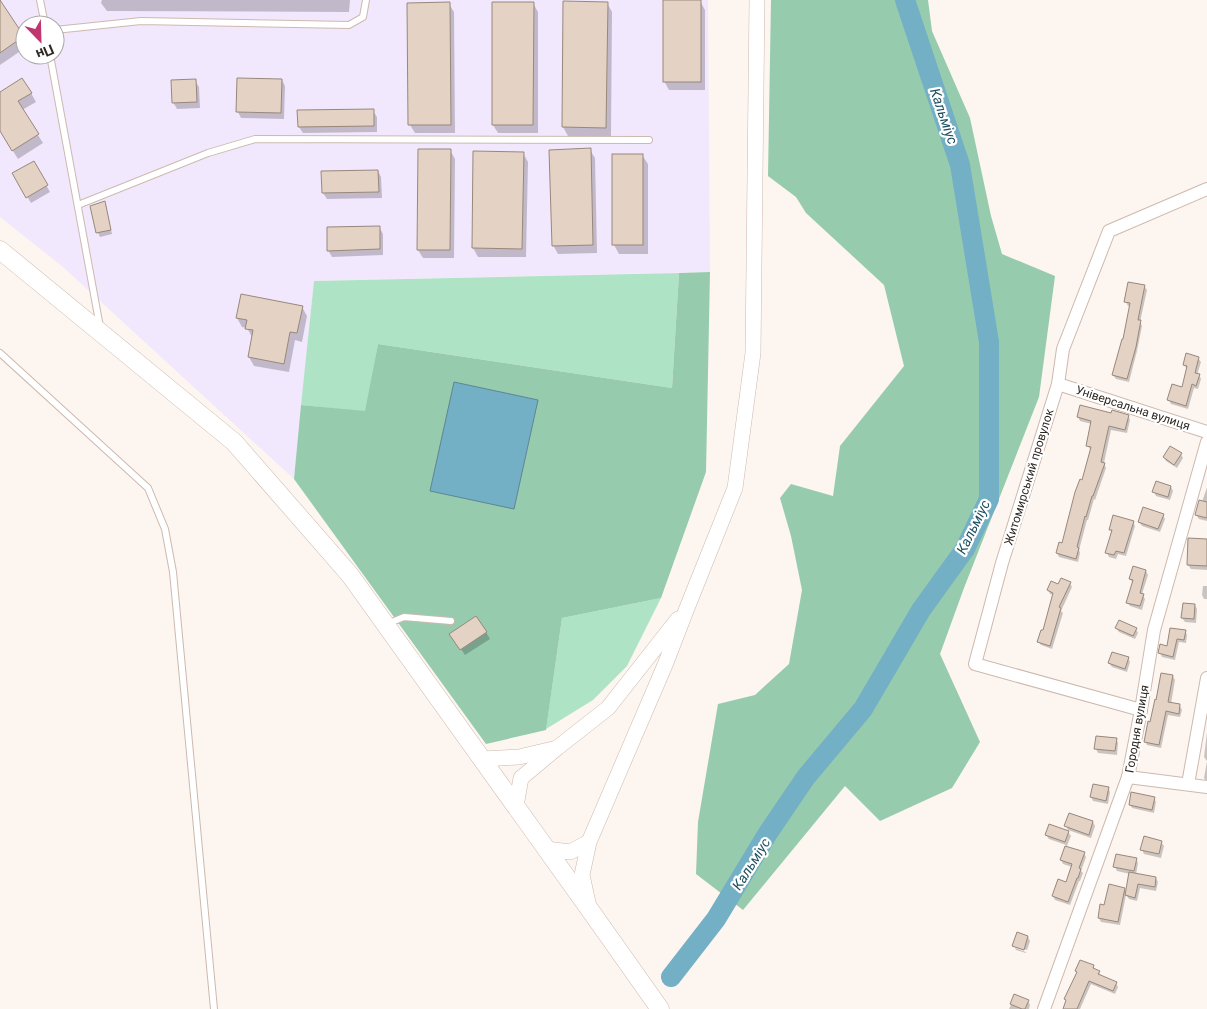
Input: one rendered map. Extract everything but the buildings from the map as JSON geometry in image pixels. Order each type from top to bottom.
[{"type":"main road","points":[[0,250],[234,442],[350,575],[660,1009]]},
{"type":"street","points":[[590,910],[582,875],[589,842],[665,665],[735,488],[753,353],[757,0]]},
{"type":"street","name":"Житомирський провулок","points":[[1141,710],[975,664],[1002,563],[1058,384],[1063,349],[1109,231],[1207,189]]},
{"type":"street","name":"Універсальна вулиця","points":[[1058,384],[1207,432]]},
{"type":"street","name":"Городня вулиця","points":[[1044,1009],[1128,777],[1154,630],[1207,442]]},
{"type":"street","points":[[516,806],[521,778],[608,708],[687,608]]},
{"type":"street","points":[[1188,784],[1207,678]]},
{"type":"street","points":[[482,759],[519,758],[557,748]]},
{"type":"street","points":[[1128,777],[1207,787]]},
{"type":"street","points":[[546,849],[570,852],[589,842]]},
{"type":"lane","points":[[40,0],[43,15]]},
{"type":"lane","points":[[65,29],[141,21],[349,25],[363,17],[366,0]]},
{"type":"lane","points":[[52,65],[102,334]]},
{"type":"lane","points":[[78,205],[208,153],[255,138],[649,140]]},
{"type":"lane","points":[[0,352],[148,488],[165,529],[173,572],[214,1009]]},
{"type":"lane","points":[[385,625],[404,617],[451,621]]},
{"type":"shaded area","points":[[0,0],[708,0],[710,272],[314,281],[294,479],[63,267],[0,217]]},
{"type":"green space","points":[[771,0],[928,0],[932,31],[970,118],[991,216],[1002,254],[1055,276],[1039,397],[940,654],[980,742],[952,788],[880,821],[845,786],[743,910],[696,874],[698,822],[718,704],[755,695],[789,664],[802,590],[791,536],[780,498],[791,484],[833,496],[840,446],[904,366],[884,285],[806,213],[796,197],[768,176]]},
{"type":"green space","points":[[710,272],[706,472],[661,598],[562,618],[546,730],[486,744],[294,479],[301,405],[365,411],[378,344],[672,388],[679,273]]},
{"type":"green space","points":[[679,273],[672,388],[378,344],[366,412],[301,405],[314,281]]},
{"type":"green space","points":[[661,598],[627,666],[593,700],[546,729],[562,618]]},
{"type":"water","points":[[454,382],[538,400],[514,509],[430,491]]},
{"type":"waterway","name":"Кальміус","points":[[671,977],[716,919],[768,833],[806,777],[863,709],[921,610],[965,549],[989,499],[989,342],[960,165],[905,0]]}]
